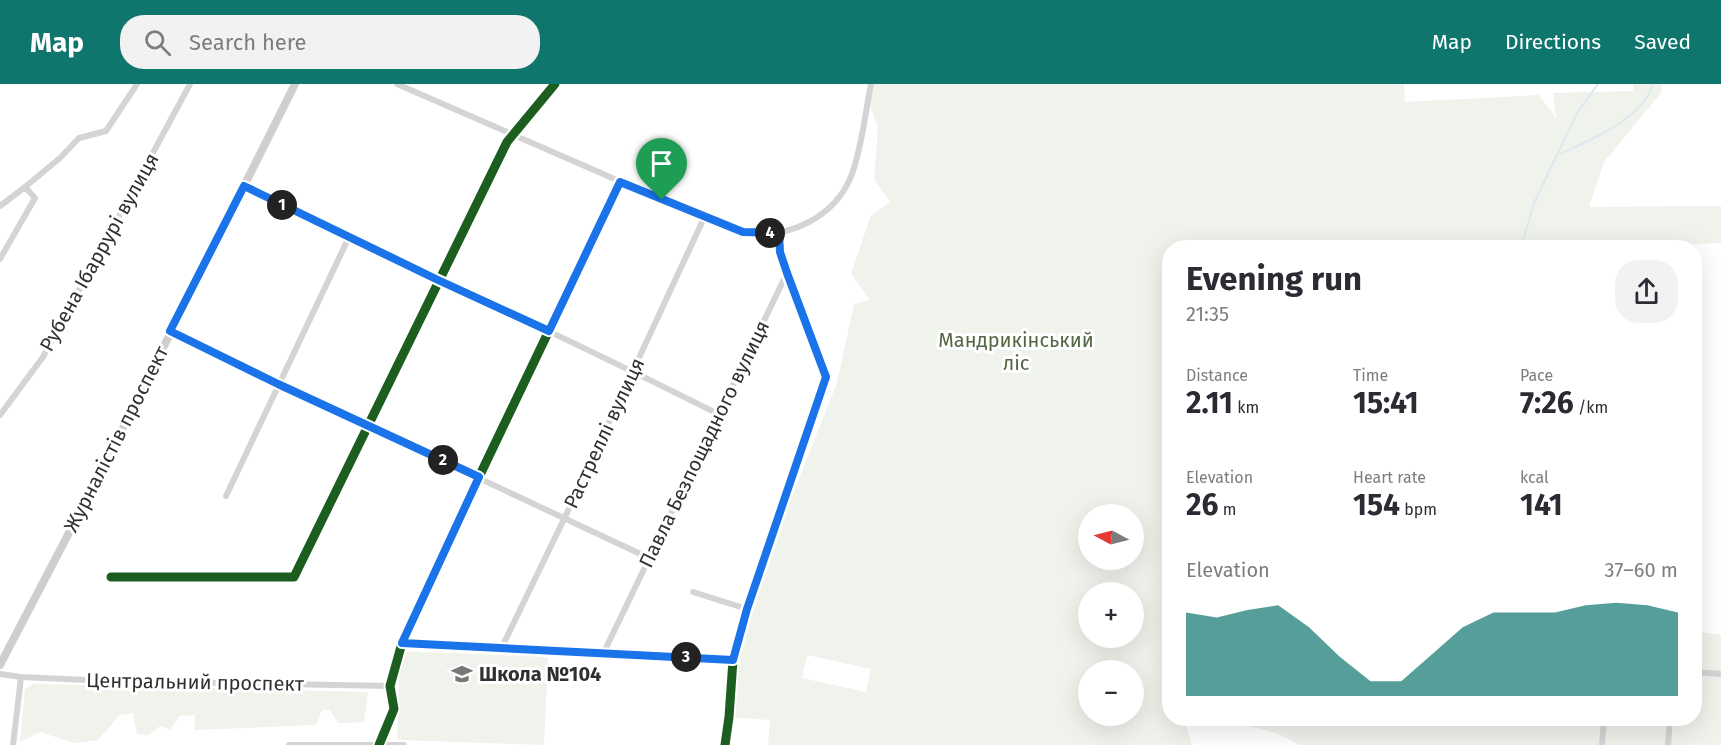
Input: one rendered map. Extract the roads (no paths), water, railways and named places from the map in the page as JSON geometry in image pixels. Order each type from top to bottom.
[{"type":"main road","name":"Журналістів проспект","points":[[0,665],[295,84]]},
{"type":"street","points":[[0,206],[60,158],[79,138],[106,131],[137,84]]},
{"type":"street","name":"Рубена Ібаррурі вулиця","points":[[0,415],[43,357],[190,84]]},
{"type":"street","points":[[397,84],[705,218],[743,232],[779,233],[808,224],[832,206],[844,190],[856,160],[871,84]]},
{"type":"street","points":[[111,577],[294,577],[507,142],[555,84]]},
{"type":"street","points":[[379,744],[394,709],[390,686],[402,643],[620,182]]},
{"type":"street","points":[[244,186],[633,371],[718,414]]},
{"type":"street","points":[[0,259],[35,198],[25,187]]},
{"type":"street","name":"Растреллі вулиця","points":[[502,647],[705,218]]},
{"type":"street","points":[[725,745],[733,660],[747,609],[826,377],[780,252],[779,233]]},
{"type":"street","points":[[226,495],[349,237]]},
{"type":"street","name":"Павла Безпощадного вулиця","points":[[604,652],[787,273]]},
{"type":"street","points":[[170,331],[649,558]]},
{"type":"street","points":[[693,592],[747,609]]},
{"type":"street","points":[[402,643],[733,660]]},
{"type":"street","points":[[1702,673],[1721,674]]},
{"type":"street","name":"Центральний проспект","points":[[0,674],[120,681],[390,686]]},
{"type":"street","points":[[13,745],[21,677]]},
{"type":"street","points":[[1602,745],[1603,726]]},
{"type":"street","points":[[1668,745],[1669,726]]},
{"type":"street","points":[[289,745],[404,745]]},
{"type":"waterway","points":[[1523,240],[1534,203],[1577,113],[1598,84]]},
{"type":"waterway","points":[[1560,154],[1600,135],[1627,118],[1638,108],[1653,84]]},
{"type":"place","name":"Школа №104","points":[[462,674]]},
{"type":"park label","name":"Мандрикінський ліс","points":[[1016,352]]}]
